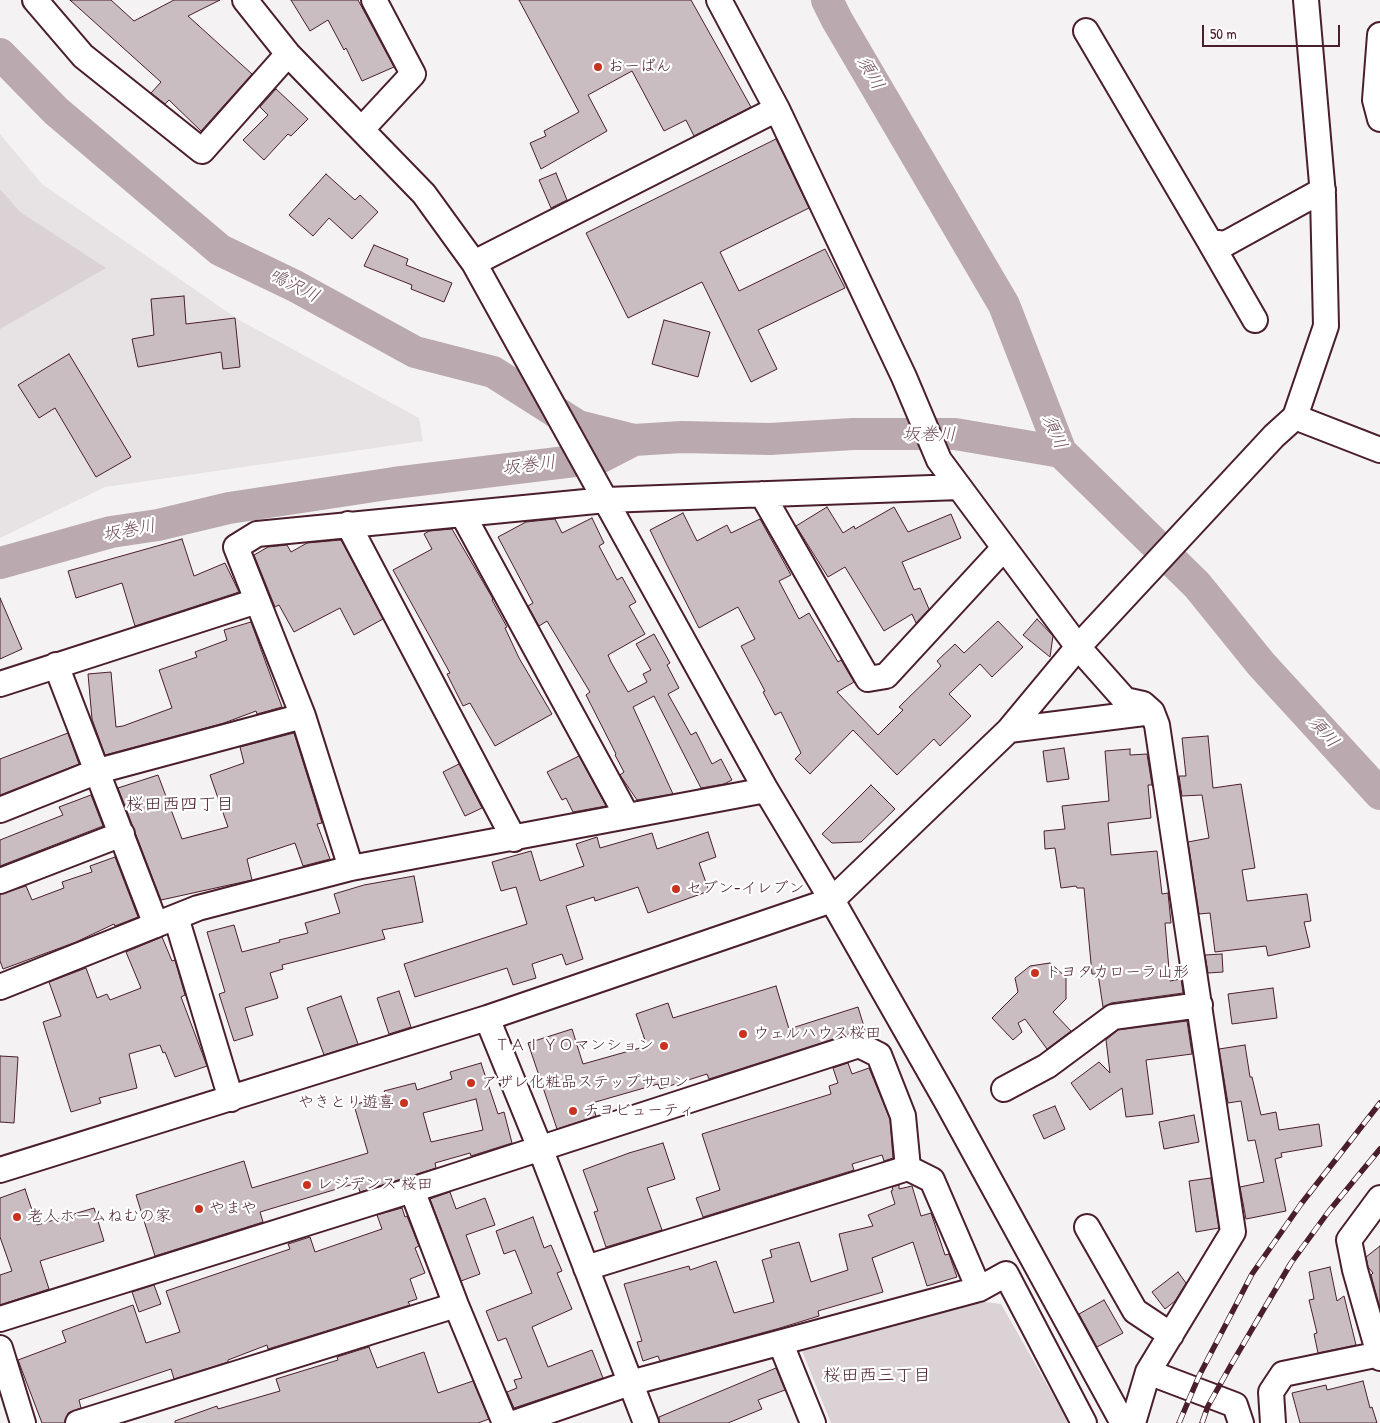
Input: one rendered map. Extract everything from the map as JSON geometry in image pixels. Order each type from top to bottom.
[{"type":"street","points":[[35,0],[83,56],[202,152],[288,54]]},
{"type":"street","points":[[247,0],[288,54],[362,128],[424,194],[474,263],[766,790],[832,900],[1123,1423]]},
{"type":"street","points":[[362,128],[413,74],[374,0]]},
{"type":"street","points":[[719,0],[777,109],[904,377],[939,460],[1078,647],[1125,700],[1143,704],[1152,712],[1157,725],[1233,1232],[1148,1372],[1132,1423]]},
{"type":"street","points":[[0,1170],[487,1018],[832,900],[1009,730],[1078,647],[1274,436],[1295,417],[1326,326],[1323,190],[1306,0]]},
{"type":"street","points":[[1086,31],[1255,320]]},
{"type":"street","points":[[1380,35],[1375,100],[1380,119]]},
{"type":"street","points":[[474,263],[777,109]]},
{"type":"street","points":[[1210,242],[1225,244],[1323,190]]},
{"type":"street","points":[[1295,417],[1380,450]]},
{"type":"street","points":[[351,868],[303,716],[236,547],[257,534],[348,524],[463,515],[600,490],[762,494],[959,487]]},
{"type":"street","points":[[762,494],[868,679],[886,676],[1004,548]]},
{"type":"street","points":[[463,515],[627,816]]},
{"type":"street","points":[[348,524],[514,839]]},
{"type":"street","points":[[0,684],[256,601]]},
{"type":"street","points":[[56,665],[122,834],[166,921],[231,1099]]},
{"type":"street","points":[[1009,730],[1152,712]]},
{"type":"street","points":[[0,810],[98,771],[303,716]]},
{"type":"street","points":[[0,987],[198,908],[351,868],[514,839],[766,790]]},
{"type":"street","points":[[0,881],[122,834]]},
{"type":"street","points":[[1004,1089],[1048,1066],[1113,1017],[1200,1005]]},
{"type":"street","points":[[487,1018],[540,1148],[646,1423]]},
{"type":"street","points":[[0,1319],[412,1190],[860,1045],[879,1055],[903,1116],[908,1168]]},
{"type":"street","points":[[586,1268],[908,1168],[932,1180],[979,1289]]},
{"type":"street","points":[[412,1190],[456,1305],[505,1423]]},
{"type":"street","points":[[1273,1423],[1271,1392],[1283,1374],[1380,1355],[1355,1270],[1349,1240],[1380,1198]]},
{"type":"street","points":[[1087,1227],[1135,1311],[1171,1335]]},
{"type":"street","points":[[514,1423],[630,1382],[781,1344],[979,1289],[1006,1274],[1084,1423]]},
{"type":"street","points":[[78,1423],[456,1305]]},
{"type":"street","points":[[781,1344],[813,1423]]},
{"type":"street","points":[[0,1348],[22,1423]]},
{"type":"street","points":[[1148,1372],[1235,1404],[1241,1423]]},
{"type":"shaded area","points":[[0,134],[42,184],[239,320],[419,418],[423,441],[105,487],[0,538]]},
{"type":"shaded area","points":[[0,189],[20,212],[106,268],[0,329]]},
{"type":"shaded area","points":[[970,1300],[1001,1304],[1069,1423],[831,1423],[800,1346]]},
{"type":"building","points":[[70,0],[111,0],[134,21],[174,0],[220,0],[188,16],[252,74],[201,131],[169,100],[165,104],[151,93],[161,82]]},
{"type":"building","points":[[291,0],[358,0],[394,67],[362,81],[346,48],[344,50],[328,20],[310,31]]},
{"type":"building","points":[[519,0],[691,0],[751,107],[694,136],[686,120],[664,131],[632,71],[588,95],[607,131],[541,169],[530,143],[546,136],[544,131],[579,112]]},
{"type":"building","points":[[276,89],[308,119],[291,136],[288,134],[264,160],[243,140],[268,115],[260,107]]},
{"type":"building","points":[[776,139],[809,208],[720,252],[739,291],[825,249],[845,288],[758,330],[777,369],[751,382],[702,282],[628,318],[586,233]]},
{"type":"building","points":[[556,173],[567,200],[551,208],[539,180]]},
{"type":"building","points":[[326,174],[355,200],[360,195],[378,212],[352,239],[329,218],[313,236],[289,215]]},
{"type":"building","points":[[374,245],[408,259],[406,265],[452,283],[444,302],[411,289],[412,285],[364,266]]},
{"type":"building","points":[[184,296],[186,324],[235,318],[240,367],[223,369],[221,352],[138,367],[132,339],[154,335],[151,299]]},
{"type":"building","points":[[664,320],[710,332],[698,377],[652,364]]},
{"type":"building","points":[[69,354],[131,457],[96,477],[55,408],[39,418],[18,385]]},
{"type":"building","points":[[827,507],[843,533],[854,526],[855,529],[894,507],[908,532],[951,514],[961,538],[902,562],[914,590],[920,588],[929,609],[916,623],[912,614],[884,631],[845,567],[828,577],[796,526]]},
{"type":"building","points":[[683,513],[697,541],[727,525],[731,533],[760,519],[791,575],[779,581],[799,619],[809,613],[838,662],[841,660],[854,682],[837,692],[878,735],[903,710],[899,707],[941,666],[937,661],[955,644],[964,653],[998,621],[1023,647],[992,677],[980,664],[949,694],[971,716],[940,746],[934,739],[897,775],[853,730],[810,774],[795,759],[801,753],[781,712],[775,715],[763,692],[765,691],[741,646],[755,639],[738,607],[699,628],[666,563],[650,530]]},
{"type":"building","points":[[592,518],[604,543],[599,546],[617,580],[622,577],[636,602],[629,606],[645,634],[608,655],[611,662],[628,692],[647,682],[643,674],[651,670],[636,644],[654,634],[670,663],[667,665],[679,688],[668,694],[691,735],[696,732],[712,764],[721,759],[732,780],[724,784],[701,788],[654,696],[633,707],[673,794],[637,800],[620,775],[624,772],[586,695],[590,692],[547,621],[539,626],[528,606],[533,603],[498,537],[526,522],[555,519],[562,533]]},
{"type":"building","points":[[452,529],[493,599],[507,627],[505,628],[519,658],[552,714],[495,746],[470,703],[463,706],[447,674],[450,673],[393,570],[432,549],[424,534],[429,531]]},
{"type":"building","points":[[182,539],[194,576],[225,563],[239,592],[135,626],[122,583],[76,598],[68,571]]},
{"type":"building","points":[[341,540],[383,619],[354,635],[340,608],[294,632],[279,605],[275,607],[254,555],[268,547],[287,545],[291,552],[307,543]]},
{"type":"building","points":[[0,598],[22,649],[0,659]]},
{"type":"building","points":[[1037,619],[1053,636],[1050,657],[1023,635]]},
{"type":"building","points":[[251,622],[282,707],[257,714],[256,711],[224,723],[105,755],[92,719],[88,674],[111,672],[116,727],[123,726],[172,708],[159,670],[197,657],[195,652],[227,640],[224,630]]},
{"type":"building","points":[[68,733],[79,764],[0,795],[0,759]]},
{"type":"building","points":[[294,733],[322,823],[317,824],[330,859],[303,866],[295,843],[247,859],[252,880],[161,900],[118,788],[158,775],[182,839],[228,827],[210,775],[244,763],[240,747]]},
{"type":"building","points":[[1208,736],[1213,788],[1241,784],[1255,868],[1242,870],[1247,901],[1307,894],[1311,921],[1304,922],[1310,947],[1268,956],[1266,946],[1215,952],[1210,913],[1199,914],[1188,842],[1209,838],[1202,795],[1182,796],[1179,776],[1186,776],[1182,738]]},
{"type":"building","points":[[1064,748],[1069,779],[1047,782],[1043,751]]},
{"type":"building","points":[[1130,749],[1130,755],[1147,754],[1152,785],[1148,785],[1151,818],[1108,823],[1111,855],[1157,851],[1162,894],[1168,893],[1171,923],[1165,923],[1170,981],[1181,979],[1183,993],[1111,1003],[1103,1007],[1098,974],[1092,974],[1084,888],[1077,888],[1076,886],[1061,888],[1055,848],[1045,849],[1044,831],[1065,829],[1062,806],[1109,801],[1105,751]]},
{"type":"building","points":[[579,756],[606,806],[573,812],[566,798],[562,800],[547,772]]},
{"type":"building","points":[[459,764],[482,808],[465,816],[443,772]]},
{"type":"building","points":[[871,785],[895,809],[861,842],[832,843],[822,834]]},
{"type":"building","points":[[91,795],[103,826],[0,866],[0,840],[63,815],[59,807]]},
{"type":"building","points":[[708,832],[716,857],[699,863],[709,891],[648,913],[638,887],[595,901],[594,897],[566,906],[583,959],[566,965],[562,954],[532,964],[536,978],[513,985],[507,968],[415,997],[404,964],[527,924],[516,887],[501,891],[492,862],[531,851],[540,881],[584,866],[576,844],[597,837],[600,848],[652,833],[657,849]]},
{"type":"building","points":[[115,857],[138,917],[115,926],[114,924],[76,942],[3,969],[0,961],[0,894],[26,886],[32,900],[64,888],[62,882],[92,872],[90,866]]},
{"type":"building","points":[[414,876],[423,922],[382,930],[385,939],[282,965],[283,969],[270,973],[278,998],[245,1008],[253,1035],[234,1041],[219,994],[225,992],[207,932],[234,925],[242,952],[280,942],[279,940],[308,933],[305,923],[340,913],[334,894],[364,885]]},
{"type":"building","points":[[162,937],[172,961],[175,960],[185,995],[181,997],[207,1066],[175,1077],[165,1052],[163,1053],[160,1045],[129,1054],[137,1088],[99,1098],[101,1103],[71,1112],[43,1022],[61,1016],[49,982],[86,968],[97,998],[107,994],[110,1000],[141,988],[126,952]]},
{"type":"building","points":[[1222,954],[1223,972],[1208,973],[1205,955]]},
{"type":"building","points":[[1050,963],[1066,977],[1066,999],[1053,1012],[1071,1031],[1047,1049],[1025,1019],[1018,1023],[1022,1032],[1013,1040],[992,1018],[1018,992],[1015,978],[1030,966]]},
{"type":"building","points":[[776,986],[789,1029],[858,1007],[866,1033],[855,1032],[709,1079],[707,1074],[660,1089],[658,1084],[592,1103],[596,1116],[557,1129],[528,1043],[572,1029],[583,1064],[647,1046],[636,1014],[668,1003],[673,1018]]},
{"type":"building","points":[[1273,988],[1277,1018],[1232,1024],[1228,994]]},
{"type":"building","points":[[399,991],[411,1027],[389,1034],[377,998]]},
{"type":"building","points":[[341,996],[358,1044],[324,1055],[307,1008]]},
{"type":"building","points":[[1187,1021],[1192,1054],[1146,1060],[1153,1114],[1126,1117],[1122,1088],[1090,1110],[1071,1083],[1099,1062],[1110,1073],[1106,1040],[1118,1030]]},
{"type":"building","points":[[1245,1045],[1250,1077],[1252,1077],[1261,1115],[1276,1112],[1279,1130],[1319,1124],[1322,1146],[1281,1153],[1282,1157],[1275,1159],[1286,1211],[1246,1219],[1240,1187],[1264,1182],[1255,1140],[1248,1141],[1241,1101],[1228,1103],[1219,1049]]},
{"type":"building","points":[[0,1056],[18,1057],[14,1123],[0,1122]]},
{"type":"building","points":[[481,1063],[498,1114],[504,1112],[512,1143],[471,1156],[470,1153],[435,1163],[436,1168],[360,1192],[357,1183],[260,1212],[263,1222],[155,1256],[136,1195],[244,1161],[252,1188],[368,1153],[354,1105],[386,1095],[384,1091],[415,1083],[417,1090],[452,1079],[450,1072]],"holes":[[[476,1099],[483,1130],[431,1142],[423,1113]]]},
{"type":"building","points":[[848,1063],[852,1074],[869,1068],[890,1119],[893,1158],[884,1161],[882,1155],[852,1164],[854,1170],[703,1217],[696,1198],[720,1190],[702,1134],[831,1094],[829,1086],[838,1083],[833,1068]]},
{"type":"building","points":[[1055,1106],[1065,1129],[1044,1139],[1033,1115]]},
{"type":"building","points":[[1194,1115],[1199,1142],[1164,1149],[1159,1122]]},
{"type":"building","points":[[663,1143],[675,1179],[647,1188],[662,1230],[606,1247],[594,1212],[598,1211],[583,1170]]},
{"type":"building","points":[[1211,1178],[1219,1228],[1196,1232],[1189,1181]]},
{"type":"building","points":[[899,1185],[899,1189],[912,1186],[921,1216],[931,1213],[945,1255],[949,1254],[957,1277],[927,1286],[913,1242],[872,1258],[883,1292],[818,1311],[819,1316],[780,1328],[660,1361],[658,1356],[643,1361],[637,1342],[642,1341],[624,1284],[689,1266],[690,1270],[716,1261],[734,1313],[774,1302],[762,1260],[772,1257],[770,1250],[799,1242],[811,1282],[848,1270],[839,1234],[873,1226],[868,1215],[895,1204],[891,1191],[893,1190],[892,1187]]},
{"type":"building","points":[[25,1189],[37,1225],[94,1208],[104,1241],[40,1261],[49,1289],[0,1305],[0,1275],[12,1271],[0,1237],[0,1198]]},
{"type":"building","points":[[450,1192],[456,1209],[485,1198],[495,1225],[466,1235],[480,1274],[461,1281],[430,1199]]},
{"type":"building","points":[[402,1208],[419,1246],[415,1248],[425,1273],[410,1279],[417,1299],[408,1302],[410,1305],[268,1349],[267,1345],[228,1360],[228,1362],[174,1379],[171,1369],[79,1400],[81,1408],[68,1413],[65,1423],[42,1423],[18,1360],[66,1342],[62,1331],[133,1305],[146,1343],[180,1332],[166,1291],[290,1249],[288,1244],[310,1237],[315,1252],[382,1229],[377,1215]]},
{"type":"building","points":[[533,1217],[544,1248],[551,1245],[562,1271],[557,1273],[572,1309],[532,1327],[548,1367],[592,1350],[603,1378],[514,1408],[507,1392],[517,1388],[514,1380],[522,1378],[506,1338],[498,1341],[486,1311],[532,1293],[515,1250],[504,1254],[496,1231]]},
{"type":"building","points":[[1380,1246],[1380,1308],[1371,1275],[1373,1273],[1368,1267],[1366,1257]]},
{"type":"building","points":[[1330,1267],[1337,1301],[1344,1296],[1356,1345],[1318,1353],[1314,1334],[1317,1333],[1309,1300],[1314,1299],[1309,1272]]},
{"type":"building","points":[[1178,1272],[1186,1283],[1175,1301],[1165,1309],[1152,1292]]},
{"type":"building","points":[[154,1285],[161,1304],[139,1312],[132,1292]]},
{"type":"building","points":[[1104,1300],[1123,1333],[1097,1347],[1079,1314]]},
{"type":"building","points":[[369,1347],[377,1368],[424,1352],[438,1393],[473,1381],[489,1419],[478,1423],[175,1423],[175,1421],[217,1406],[218,1409],[280,1391],[276,1379],[338,1360],[337,1357]]},
{"type":"building","points":[[776,1368],[785,1390],[758,1400],[762,1409],[728,1423],[659,1423],[659,1417]]},
{"type":"building","points":[[1363,1381],[1370,1408],[1372,1407],[1377,1423],[1300,1423],[1292,1393],[1326,1385],[1327,1390]]},
{"type":"waterway","name":"須川","points":[[827,0],[1004,305],[1061,452],[1197,585],[1261,664],[1380,794]]},
{"type":"waterway","name":"鳴沢川","points":[[0,54],[56,111],[220,250],[295,286],[415,352],[493,372],[578,426],[634,440]]},
{"type":"waterway","name":"坂巻川","points":[[0,563],[111,532],[158,525],[229,508],[394,483],[599,458],[634,440],[682,437],[770,439],[853,434],[955,434],[1061,452]]},
{"type":"railway","points":[[1179,1423],[1199,1376],[1252,1274],[1301,1204],[1380,1103]]},
{"type":"railway","points":[[1202,1423],[1208,1406],[1291,1263],[1329,1211],[1380,1149]]},
{"type":"place","name":"おーばん","points":[[598,67]]},
{"type":"place","name":"セブン-イレブン","points":[[676,889]]},
{"type":"place","name":"トヨタカローラ山形","points":[[1035,973]]},
{"type":"place","name":"ウェルハウス桜田","points":[[743,1034]]},
{"type":"place","name":"ＴＡＩＹＯマンション","points":[[664,1046]]},
{"type":"place","name":"アザレ化粧品ステップサロン","points":[[471,1083]]},
{"type":"place","name":"やきとり遊喜","points":[[404,1103]]},
{"type":"place","name":"チヨビューティ","points":[[573,1111]]},
{"type":"place","name":"レジデンス 桜田","points":[[307,1185]]},
{"type":"place","name":"やまや","points":[[199,1209]]},
{"type":"place","name":"老人ホームねむの家","points":[[17,1217]]},
{"type":"district","name":"桜田西四丁目","points":[[180,805]]},
{"type":"district","name":"桜田西三丁目","points":[[877,1376]]}]
